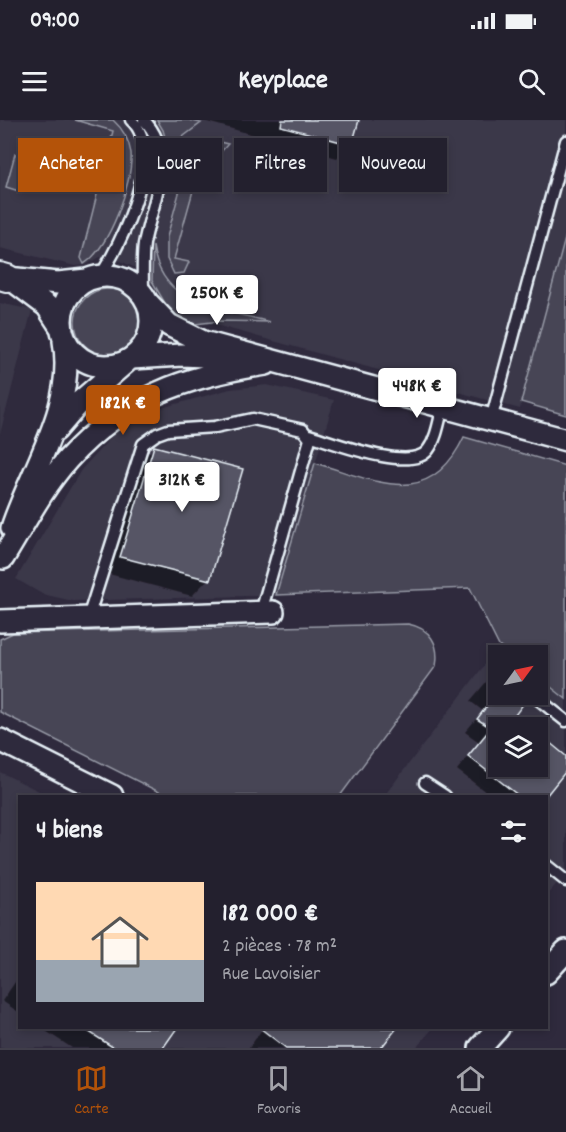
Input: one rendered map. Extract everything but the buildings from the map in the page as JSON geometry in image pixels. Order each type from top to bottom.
[{"type":"street","points":[[3,277],[58,284],[94,278],[125,280],[169,325],[203,342],[566,440]]},
{"type":"street","points":[[3,277],[38,296],[54,314],[74,354],[87,363],[113,366],[129,360],[207,356],[278,362]]},
{"type":"street","points":[[46,446],[67,376],[61,310],[68,296],[94,278]]},
{"type":"street","points":[[1,563],[23,496],[57,428],[81,401],[145,344],[150,331],[151,316],[145,298]]},
{"type":"street","points":[[1,563],[68,460],[123,411],[180,382],[232,369],[278,362]]},
{"type":"street","points":[[0,621],[267,612]]},
{"type":"street","points":[[0,740],[110,795]]},
{"type":"street","points":[[548,971],[566,951]]},
{"type":"street","points":[[480,1048],[497,1029]]},
{"type":"lane","points":[[94,278],[122,239],[143,167],[142,138],[131,120]]},
{"type":"lane","points":[[144,120],[158,142],[160,165],[143,255],[145,298]]},
{"type":"lane","points":[[492,420],[566,141]]},
{"type":"lane","points":[[88,618],[143,444],[168,430],[208,428],[253,419],[303,430],[309,435],[387,457],[415,458],[427,452],[434,440],[443,406]]},
{"type":"lane","points":[[267,612],[309,435]]},
{"type":"lane","points":[[546,705],[566,721]]},
{"type":"lane","points":[[425,783],[443,795]]},
{"type":"lane","points":[[548,867],[566,881]]},
{"type":"shaded area","points":[[0,120],[566,120],[566,235],[520,409],[172,313],[152,281],[136,268],[118,260],[100,257],[86,265],[75,266],[0,248]]},
{"type":"shaded area","points":[[75,120],[113,120],[125,135],[131,153],[128,181],[118,213],[103,244],[84,264],[81,258],[98,192],[124,192],[124,138],[111,138],[113,131]]},
{"type":"shaded area","points":[[157,120],[189,120],[201,123],[181,138],[165,138]]},
{"type":"shaded area","points":[[222,143],[228,144],[222,151]]},
{"type":"shaded area","points":[[15,154],[18,155],[18,191],[6,187]]},
{"type":"shaded area","points":[[179,192],[193,192],[174,259],[189,262],[184,273],[174,274],[167,259],[167,237]]},
{"type":"shaded area","points":[[566,235],[566,415],[521,402]]},
{"type":"shaded area","points":[[153,246],[159,266],[168,282],[181,294],[213,308],[270,322],[220,321],[195,324],[182,321],[169,310],[152,281]]},
{"type":"shaded area","points":[[108,289],[121,292],[131,299],[138,309],[141,322],[138,335],[131,345],[121,352],[108,355],[95,352],[85,345],[78,335],[75,322],[78,309],[85,299],[95,292]]},
{"type":"shaded area","points":[[0,303],[32,310],[0,434]]},
{"type":"shaded area","points":[[267,385],[334,400],[276,595],[73,601],[42,594],[16,579],[81,470],[114,434],[139,418],[165,407],[230,389]]},
{"type":"shaded area","points":[[464,437],[566,466],[566,699],[548,685],[548,645],[498,645],[470,588],[276,595],[315,463],[360,477],[400,484],[418,482],[435,475],[450,460]]},
{"type":"shaded area","points":[[408,624],[428,633],[435,644],[437,658],[436,666],[341,795],[165,795],[0,712],[0,639],[13,633]]},
{"type":"shaded area","points":[[488,660],[488,705],[548,705],[548,685],[566,699],[566,873],[548,894],[548,795],[385,795]]},
{"type":"shaded area","points":[[0,772],[47,795],[18,795],[18,1029],[432,1029],[416,1048],[0,1048]]}]
